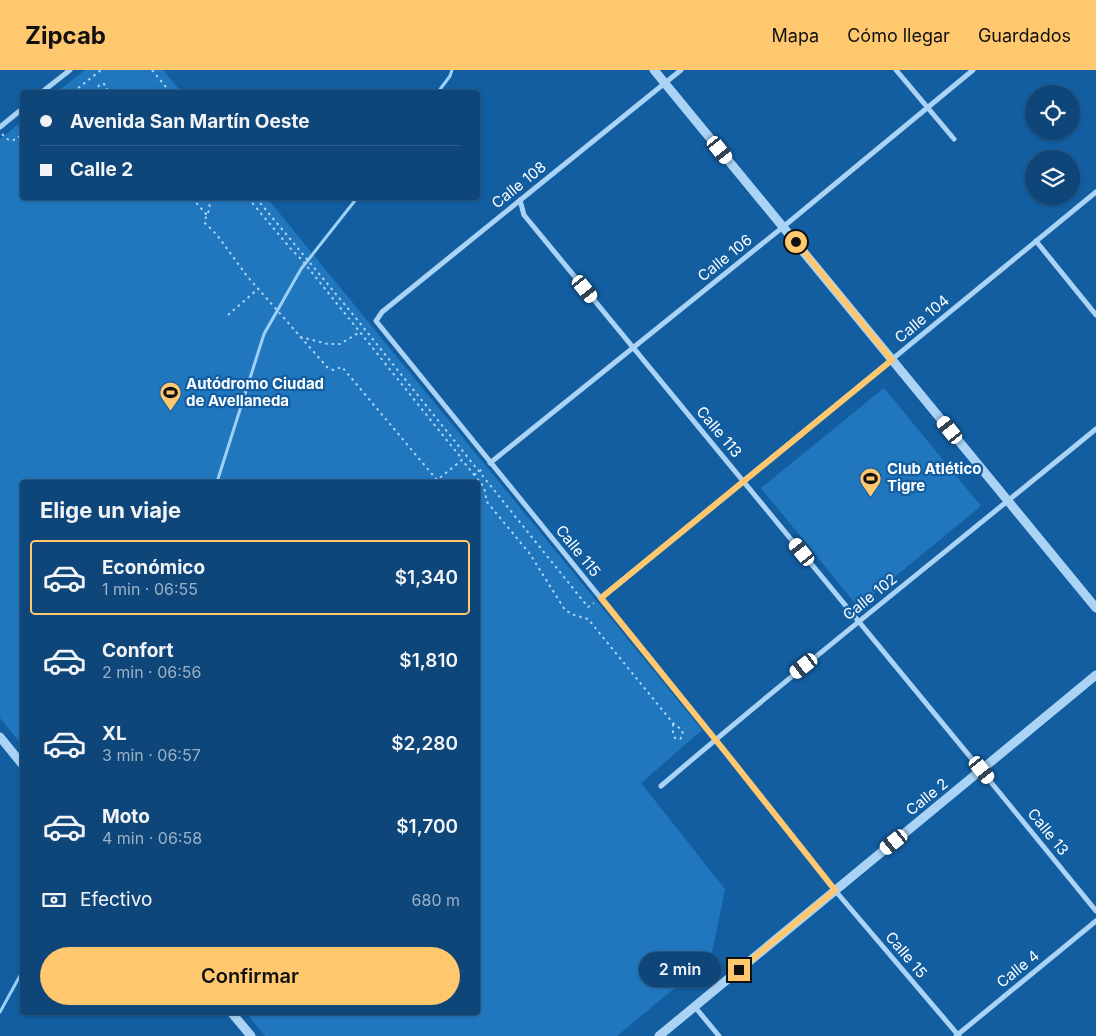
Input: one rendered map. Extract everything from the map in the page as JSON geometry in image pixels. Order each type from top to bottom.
[{"type":"street","points":[[45,90],[70,70]]},
{"type":"street","points":[[654,70],[1096,608]]},
{"type":"street","name":"Calle 108","points":[[376,321],[382,312],[681,70]]},
{"type":"street","points":[[896,70],[954,139]]},
{"type":"street","name":"Calle 106","points":[[490,463],[783,227],[973,70]]},
{"type":"street","points":[[0,127],[20,111]]},
{"type":"street","name":"Calle 104","points":[[601,598],[1096,192]]},
{"type":"street","name":"Calle 113","points":[[520,200],[524,215],[982,770]]},
{"type":"street","points":[[1036,241],[1096,315]]},
{"type":"street","name":"Calle 115","points":[[376,321],[835,890]]},
{"type":"street","name":"Calle 102","points":[[661,786],[715,739],[1096,428]]},
{"type":"street","name":"Calle 2","points":[[659,1036],[1096,675]]},
{"type":"street","points":[[0,737],[20,762]]},
{"type":"street","name":"Calle 13","points":[[982,770],[1096,910]]},
{"type":"street","name":"Calle 15","points":[[835,890],[957,1036]]},
{"type":"street","name":"Calle 4","points":[[957,1036],[1096,921]]},
{"type":"street","points":[[695,1006],[719,1036]]},
{"type":"street","points":[[234,1015],[251,1036]]},
{"type":"path","points":[[76,90],[101,70]]},
{"type":"path","points":[[152,70],[168,90]]},
{"type":"path","points":[[100,90],[98,87],[100,84],[104,84],[107,90]]},
{"type":"path","points":[[0,132],[7,140],[16,140],[20,136]]},
{"type":"path","points":[[194,200],[207,216]]},
{"type":"path","points":[[208,200],[210,208],[204,222],[217,235],[247,276],[327,367],[333,370],[342,367],[437,480],[462,460]]},
{"type":"path","points":[[250,200],[309,268],[478,480]]},
{"type":"path","points":[[258,200],[588,608],[601,598]]},
{"type":"path","points":[[228,315],[258,289]]},
{"type":"path","points":[[300,337],[328,344],[340,344],[360,332]]},
{"type":"path","points":[[474,475],[490,463]]},
{"type":"path","points":[[480,482],[484,487],[487,502],[530,554],[565,610],[588,619],[673,723],[682,730],[683,735],[680,739],[675,738],[673,734],[673,723]]},
{"type":"shaded area","points":[[85,70],[163,70],[179,90],[60,90]]},
{"type":"shaded area","points":[[20,123],[20,200],[269,200],[702,730],[641,783],[725,889],[711,958],[617,1036],[265,1036],[248,1015],[480,1015],[480,480],[20,480],[20,743],[0,718],[0,139]]},
{"type":"shaded area","name":"Club Atlético Tigre","points":[[884,388],[981,506],[858,607],[761,488]]},
{"type":"waterway","points":[[440,90],[452,70]]},
{"type":"waterway","points":[[218,480],[264,334],[301,269],[355,200]]},
{"type":"waterway","points":[[0,1012],[20,976]]},
{"type":"place","name":"Autódromo Ciudad de Avellaneda","points":[[170,412]]},
{"type":"place","name":"Club Atlético Tigre","points":[[871,497]]},
{"type":"route","points":[[739,970],[835,890],[601,598],[892,360],[796,242]]}]
